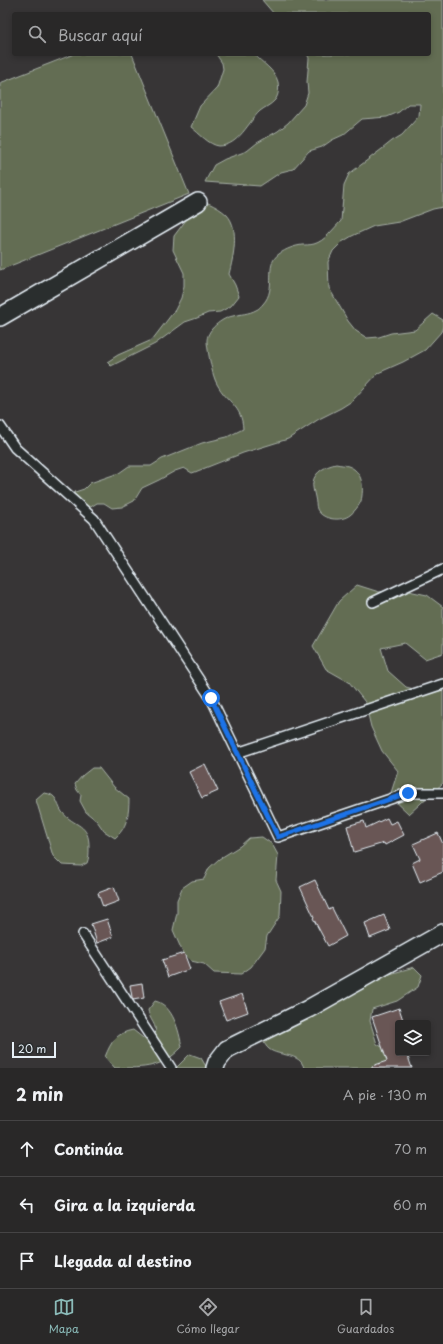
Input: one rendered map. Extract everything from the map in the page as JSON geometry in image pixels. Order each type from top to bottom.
[{"type":"street","points":[[0,317],[198,202]]},
{"type":"street","points":[[215,1068],[217,1062],[227,1049],[308,1009],[443,933]]},
{"type":"lane","points":[[0,426],[15,448],[94,519],[211,698],[278,837],[408,793],[443,793]]},
{"type":"lane","points":[[372,602],[443,569]]},
{"type":"lane","points":[[237,753],[443,684]]},
{"type":"lane","points":[[83,934],[171,1068]]},
{"type":"green space","points":[[262,0],[443,0],[443,207],[433,209],[399,222],[374,226],[352,236],[342,242],[333,251],[328,262],[329,288],[348,321],[356,331],[367,338],[415,330],[433,314],[443,320],[441,332],[425,350],[378,373],[352,401],[319,419],[288,439],[243,453],[192,473],[184,468],[175,471],[142,488],[134,501],[122,507],[112,508],[104,503],[97,503],[86,510],[71,496],[75,492],[84,489],[90,483],[119,473],[129,466],[151,466],[162,459],[202,443],[227,437],[243,429],[242,421],[237,409],[221,390],[215,380],[210,363],[207,342],[209,333],[224,319],[257,310],[263,304],[270,291],[271,270],[274,259],[287,249],[299,245],[314,244],[329,234],[341,221],[344,185],[349,174],[402,135],[419,116],[420,104],[408,104],[399,112],[387,117],[362,119],[343,135],[322,147],[309,151],[293,169],[281,172],[260,186],[205,182],[214,165],[225,159],[247,151],[257,143],[278,131],[288,123],[304,105],[308,93],[308,56],[431,56],[431,12],[272,12]]},
{"type":"green space","points":[[69,56],[133,56],[189,194],[0,270],[0,83]]},
{"type":"green space","points":[[217,56],[256,56],[274,74],[279,87],[275,100],[260,111],[238,138],[226,145],[219,146],[208,141],[191,127],[200,106],[217,88],[223,69],[222,63]]},
{"type":"green space","points":[[208,203],[223,211],[231,221],[234,244],[229,274],[239,296],[231,306],[220,312],[208,313],[185,322],[155,344],[111,366],[107,362],[118,355],[152,340],[175,310],[181,298],[184,286],[184,273],[173,250],[174,236],[189,216],[198,208]]},
{"type":"green space","points":[[336,464],[353,468],[361,480],[362,486],[361,501],[359,505],[355,511],[342,519],[327,518],[319,513],[313,485],[314,478],[319,472]]},
{"type":"green space","points":[[357,585],[379,592],[404,590],[427,595],[443,607],[443,653],[425,659],[405,643],[381,648],[388,671],[406,687],[429,693],[443,690],[443,783],[409,814],[390,796],[398,771],[382,751],[371,727],[365,702],[349,682],[326,669],[313,646],[339,601]]},
{"type":"green space","points":[[92,768],[99,768],[114,787],[129,799],[125,825],[115,838],[104,831],[97,821],[86,812],[80,801],[81,795],[75,784]]},
{"type":"green space","points":[[44,793],[52,795],[62,812],[80,826],[87,834],[89,840],[89,856],[87,863],[81,866],[62,865],[53,856],[36,800]]},
{"type":"green space","points":[[262,837],[272,844],[278,855],[276,880],[281,891],[280,916],[267,936],[265,948],[251,967],[241,974],[214,973],[204,964],[191,961],[183,953],[173,930],[177,913],[177,900],[182,888],[192,881],[204,879],[209,868],[219,859],[240,846],[249,838]]},
{"type":"green space","points":[[414,967],[422,975],[418,987],[397,1001],[372,1009],[370,1021],[377,1044],[395,1054],[395,1056],[398,1056],[385,1068],[304,1068],[298,1059],[269,1049],[262,1039],[271,1031],[285,1031],[289,1029],[302,1018],[365,979]]},
{"type":"green space","points":[[155,1001],[161,1003],[171,1013],[177,1026],[182,1047],[175,1054],[160,1063],[136,1068],[115,1068],[105,1057],[112,1043],[118,1036],[127,1031],[133,1030],[147,1041],[153,1039],[155,1027],[148,1010]]},
{"type":"green space","points":[[190,1054],[201,1058],[207,1068],[176,1068]]},
{"type":"building","points":[[205,764],[218,791],[202,798],[189,772]]},
{"type":"building","points":[[387,818],[390,824],[397,821],[404,835],[385,845],[384,843],[354,852],[347,826],[364,821],[366,828]]},
{"type":"building","points":[[438,833],[443,844],[443,872],[420,882],[412,863],[420,859],[413,844]]},
{"type":"building","points":[[315,880],[329,910],[332,908],[346,936],[328,946],[313,918],[314,917],[300,887]]},
{"type":"building","points":[[114,887],[119,901],[103,907],[98,893]]},
{"type":"building","points":[[384,915],[390,930],[370,938],[365,923]]},
{"type":"building","points":[[107,919],[113,937],[97,943],[91,924]]},
{"type":"building","points":[[184,953],[190,969],[168,977],[162,960]]},
{"type":"building","points":[[142,983],[144,998],[133,1000],[130,985]]},
{"type":"building","points":[[242,994],[248,1012],[226,1020],[219,1002]]},
{"type":"building","points":[[399,1008],[403,1020],[395,1020],[395,1056],[408,1056],[412,1068],[372,1068],[372,1066],[387,1061],[372,1017]]},
{"type":"route","points":[[211,698],[278,837],[408,793]]}]
